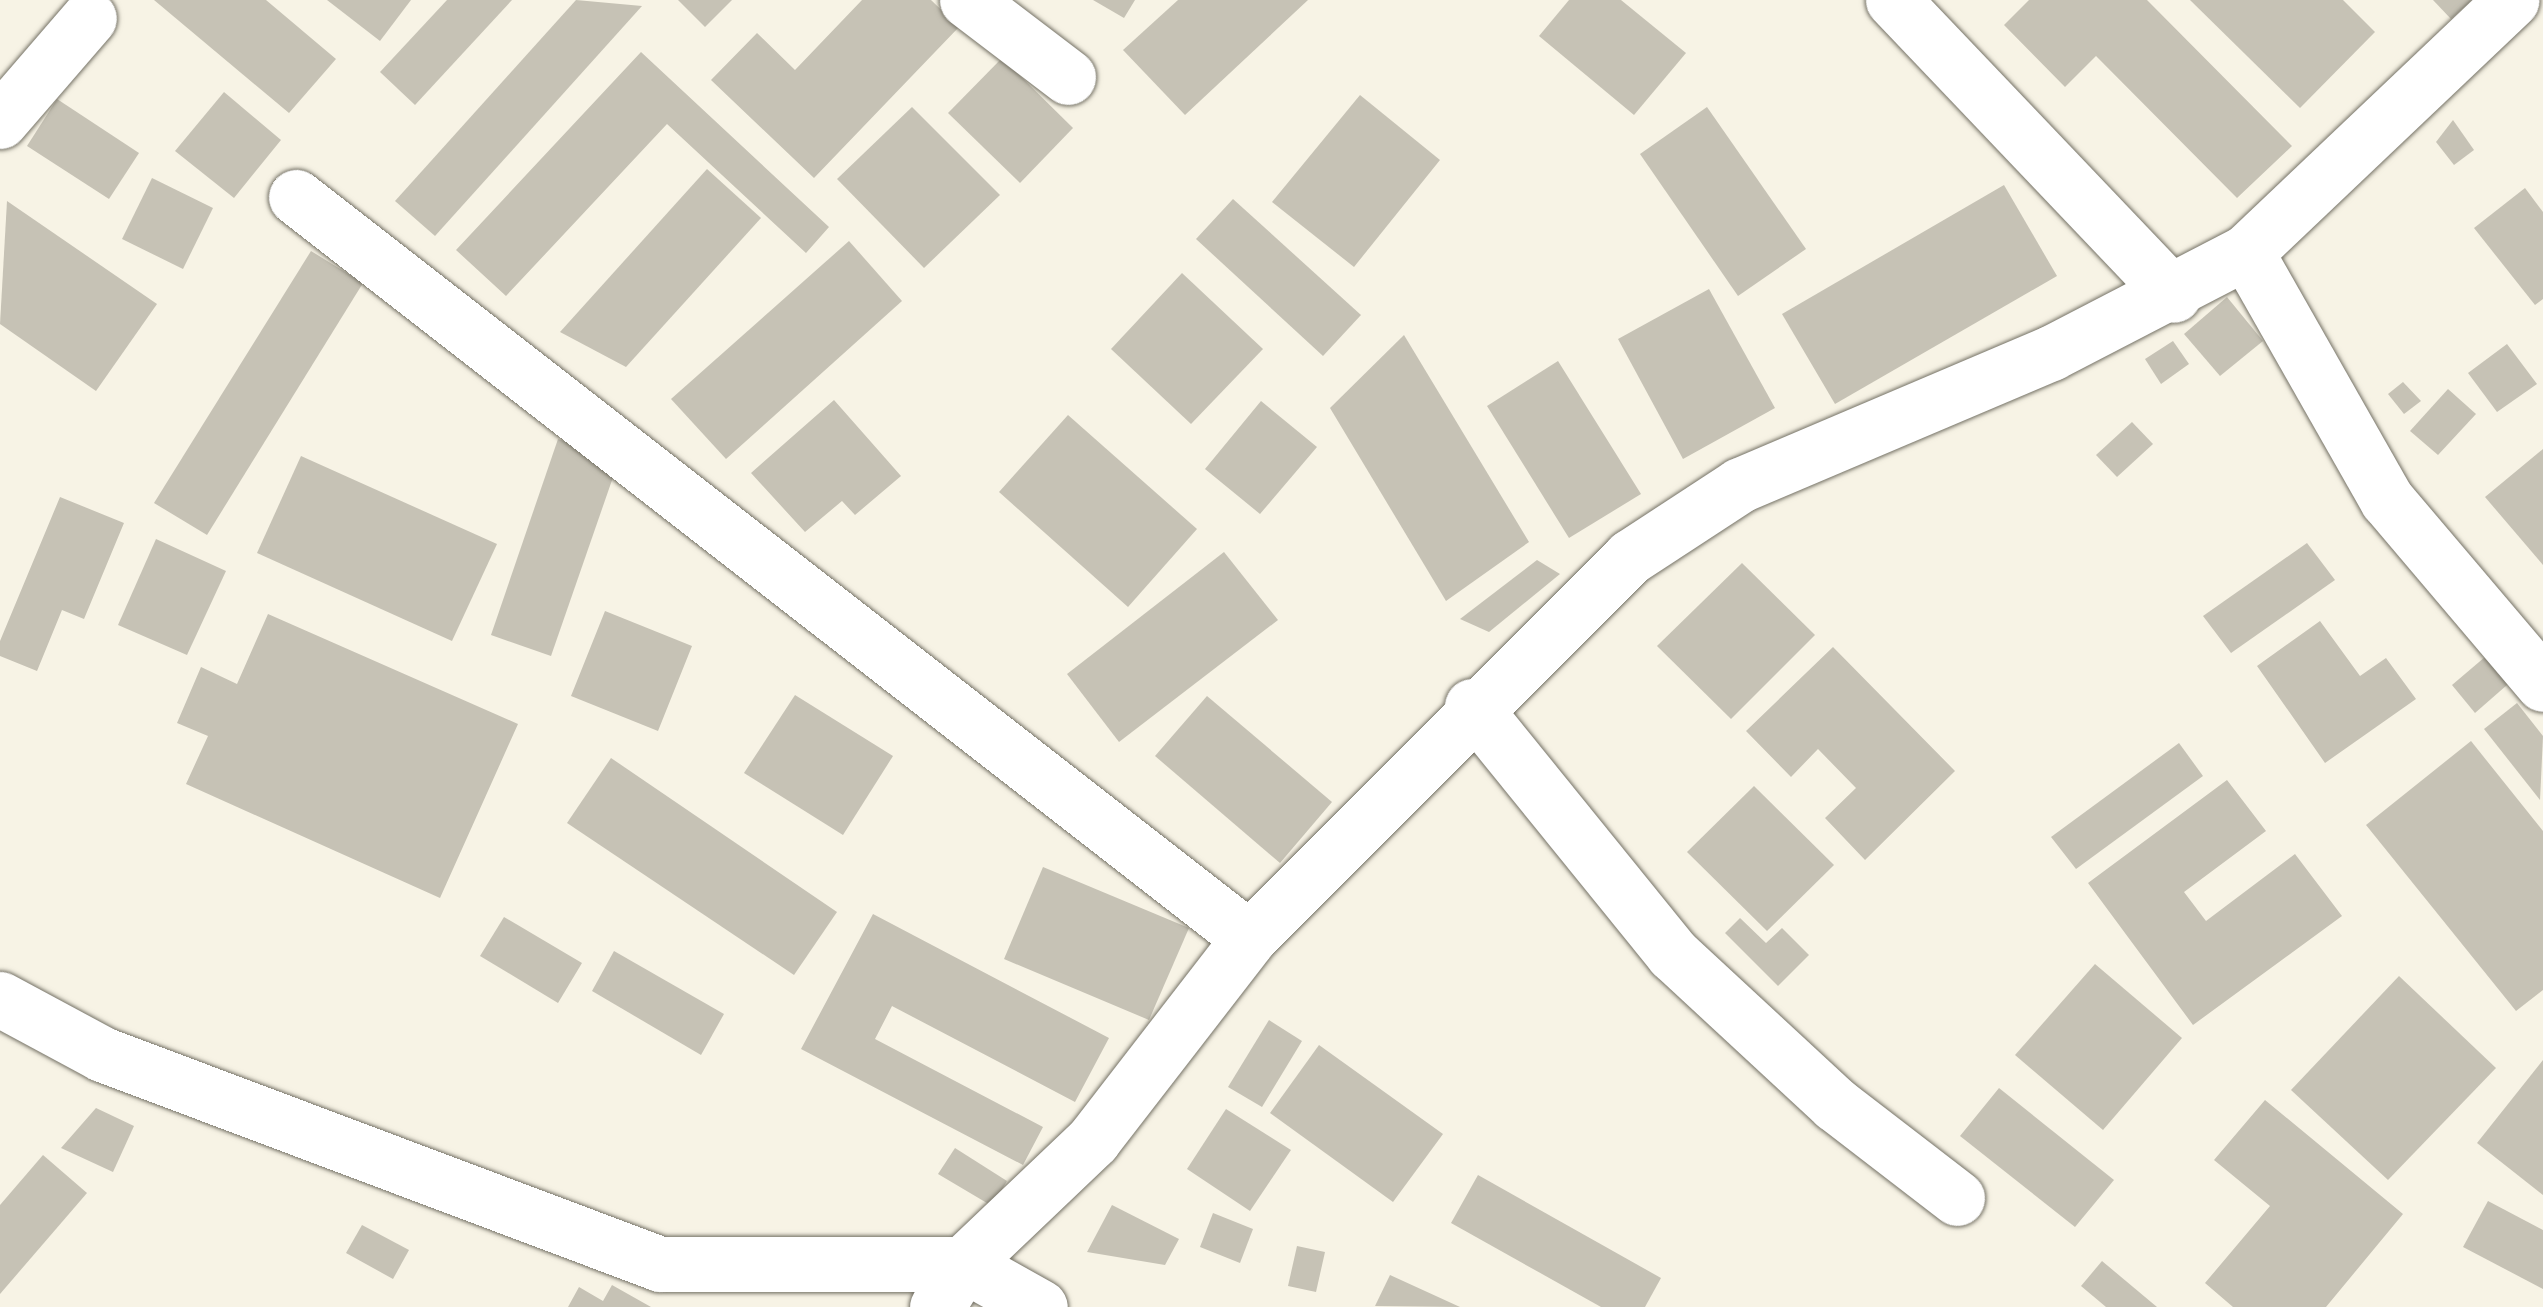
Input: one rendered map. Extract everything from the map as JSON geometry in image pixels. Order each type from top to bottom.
[{"type":"street","points":[[967,0],[1068,78]]},
{"type":"street","points":[[1892,0],[2174,295]]},
{"type":"street","points":[[950,1286],[1093,1140],[1250,938],[1472,706],[1630,557],[1740,485],[2174,295],[2246,252],[2512,0]]},
{"type":"street","points":[[0,121],[89,18]]},
{"type":"street","points":[[296,197],[1250,938]]},
{"type":"street","points":[[2246,252],[2387,500],[2543,684]]},
{"type":"street","points":[[1472,706],[1672,954],[1835,1104],[1957,1198]]},
{"type":"street","points":[[0,999],[102,1054],[660,1264],[950,1286],[1040,1307]]},
{"type":"building","points":[[154,0],[266,0],[336,59],[289,113]]},
{"type":"building","points":[[327,0],[411,0],[380,41]]},
{"type":"building","points":[[447,0],[512,0],[415,105],[380,72]]},
{"type":"building","points":[[576,0],[642,6],[435,236],[395,201]]},
{"type":"building","points":[[678,0],[732,0],[705,27]]},
{"type":"building","points":[[862,0],[931,0],[959,27],[814,178],[711,80],[757,33],[795,70]]},
{"type":"building","points":[[1093,0],[1135,0],[1124,18]]},
{"type":"building","points":[[1178,0],[1308,0],[1185,115],[1123,50]]},
{"type":"building","points":[[1569,0],[1621,0],[1686,53],[1634,115],[1539,36]]},
{"type":"building","points":[[2029,0],[2147,0],[2292,146],[2237,198],[2096,56],[2065,87],[2004,25]]},
{"type":"building","points":[[2190,0],[2343,0],[2375,32],[2300,108]]},
{"type":"building","points":[[2433,0],[2472,0],[2451,19]]},
{"type":"building","points":[[641,52],[829,227],[806,253],[667,124],[506,296],[456,250]]},
{"type":"building","points":[[1002,58],[1073,128],[1020,183],[948,113]]},
{"type":"building","points":[[224,92],[281,140],[234,198],[175,151]]},
{"type":"building","points":[[1360,95],[1440,160],[1354,267],[1272,202]]},
{"type":"building","points":[[57,99],[139,153],[109,199],[27,146]]},
{"type":"building","points":[[912,107],[1000,195],[924,268],[837,179]]},
{"type":"building","points":[[1707,107],[1806,249],[1738,296],[1640,154]]},
{"type":"building","points":[[2453,120],[2474,150],[2454,165],[2436,142]]},
{"type":"building","points":[[707,169],[761,218],[626,367],[560,332]]},
{"type":"building","points":[[152,178],[213,208],[183,269],[122,239]]},
{"type":"building","points":[[2004,185],[2057,276],[1835,404],[1782,314]]},
{"type":"building","points":[[2525,188],[2543,212],[2543,299],[2535,305],[2474,228]]},
{"type":"building","points":[[1233,199],[1361,315],[1323,356],[1196,239]]},
{"type":"building","points":[[7,201],[157,304],[96,391],[0,324]]},
{"type":"building","points":[[849,241],[902,301],[726,459],[671,399]]},
{"type":"building","points":[[311,251],[363,283],[207,535],[154,503]]},
{"type":"building","points":[[1182,273],[1263,349],[1191,424],[1111,349]]},
{"type":"building","points":[[1709,289],[1775,408],[1683,459],[1618,339]]},
{"type":"building","points":[[2227,297],[2263,341],[2220,376],[2184,334]]},
{"type":"building","points":[[1404,335],[1529,542],[1446,601],[1330,408]]},
{"type":"building","points":[[2173,341],[2189,364],[2161,384],[2145,359]]},
{"type":"building","points":[[2507,344],[2537,384],[2497,412],[2468,373]]},
{"type":"building","points":[[1558,361],[1641,494],[1569,538],[1487,406]]},
{"type":"building","points":[[2403,382],[2421,401],[2404,414],[2388,394]]},
{"type":"building","points":[[2448,389],[2476,414],[2438,455],[2410,431]]},
{"type":"building","points":[[834,400],[901,476],[855,515],[842,501],[805,532],[751,473]]},
{"type":"building","points":[[1261,401],[1317,447],[1260,514],[1205,469]]},
{"type":"building","points":[[1068,415],[1197,529],[1128,607],[999,492]]},
{"type":"building","points":[[2132,422],[2153,444],[2117,477],[2096,455]]},
{"type":"building","points":[[558,439],[619,460],[551,656],[491,635]]},
{"type":"building","points":[[2543,449],[2543,565],[2485,497]]},
{"type":"building","points":[[301,456],[497,544],[452,641],[257,553]]},
{"type":"building","points":[[60,497],[124,523],[84,619],[62,610],[37,671],[0,656],[0,641]]},
{"type":"building","points":[[156,539],[226,571],[187,655],[118,625]]},
{"type":"building","points":[[2307,543],[2335,580],[2231,653],[2203,616]]},
{"type":"building","points":[[1224,552],[1278,620],[1119,742],[1067,674]]},
{"type":"building","points":[[1537,560],[1560,574],[1489,632],[1460,619]]},
{"type":"building","points":[[1742,563],[1815,635],[1731,719],[1657,646]]},
{"type":"building","points":[[605,611],[692,646],[658,731],[571,696]]},
{"type":"building","points":[[268,614],[518,724],[440,898],[186,784],[208,736],[177,723],[201,667],[237,684]]},
{"type":"building","points":[[2320,621],[2360,676],[2386,658],[2416,699],[2325,763],[2257,666]]},
{"type":"building","points":[[1833,647],[1955,771],[1865,860],[1825,818],[1856,788],[1818,749],[1791,777],[1746,731]]},
{"type":"building","points":[[2492,651],[2515,678],[2475,713],[2452,685]]},
{"type":"building","points":[[795,695],[893,756],[843,835],[744,773]]},
{"type":"building","points":[[1207,696],[1332,802],[1280,863],[1155,756]]},
{"type":"building","points":[[2517,703],[2543,736],[2540,800],[2484,729]]},
{"type":"building","points":[[2471,741],[2543,831],[2543,990],[2516,1011],[2366,825]]},
{"type":"building","points":[[2179,743],[2203,776],[2076,869],[2051,837]]},
{"type":"building","points":[[611,758],[837,912],[794,975],[567,823]]},
{"type":"building","points":[[2227,780],[2266,831],[2184,892],[2206,921],[2295,854],[2342,916],[2193,1025],[2088,883]]},
{"type":"building","points":[[1754,786],[1834,865],[1767,931],[1687,852]]},
{"type":"building","points":[[1043,867],[1189,928],[1149,1020],[1004,959]]},
{"type":"building","points":[[873,914],[1109,1038],[1075,1102],[892,1006],[875,1039],[1043,1127],[1023,1165],[801,1049]]},
{"type":"building","points":[[504,917],[582,963],[558,1003],[480,956]]},
{"type":"building","points":[[1740,918],[1766,943],[1782,928],[1809,955],[1778,986],[1725,933]]},
{"type":"building","points":[[614,951],[724,1014],[701,1055],[592,991]]},
{"type":"building","points":[[2095,964],[2182,1038],[2103,1130],[2015,1055]]},
{"type":"building","points":[[2399,976],[2496,1068],[2388,1180],[2291,1090]]},
{"type":"building","points":[[1269,1020],[1302,1041],[1262,1107],[1228,1087]]},
{"type":"building","points":[[1319,1045],[1443,1134],[1393,1202],[1270,1113]]},
{"type":"building","points":[[2543,1060],[2543,1195],[2477,1143]]},
{"type":"building","points":[[1999,1088],[2114,1180],[2075,1227],[1960,1136]]},
{"type":"building","points":[[2265,1100],[2403,1214],[2326,1307],[2233,1307],[2205,1283],[2270,1206],[2214,1160]]},
{"type":"building","points":[[96,1108],[134,1126],[113,1172],[61,1148]]},
{"type":"building","points":[[1226,1109],[1291,1150],[1250,1211],[1187,1169]]},
{"type":"building","points":[[955,1148],[1007,1181],[992,1206],[938,1174]]},
{"type":"building","points":[[43,1155],[87,1193],[0,1294],[0,1205]]},
{"type":"building","points":[[1478,1175],[1661,1278],[1645,1307],[1601,1307],[1451,1223]]},
{"type":"building","points":[[2488,1201],[2543,1230],[2543,1289],[2463,1247]]},
{"type":"building","points":[[1112,1205],[1179,1239],[1165,1265],[1087,1252]]},
{"type":"building","points":[[1213,1213],[1253,1229],[1240,1263],[1200,1247]]},
{"type":"building","points":[[362,1225],[409,1250],[393,1279],[346,1253]]},
{"type":"building","points":[[1297,1246],[1325,1252],[1316,1292],[1288,1286]]},
{"type":"building","points":[[2102,1261],[2157,1307],[2106,1307],[2081,1286]]},
{"type":"building","points":[[1390,1275],[1460,1307],[1375,1306]]},
{"type":"building","points":[[612,1285],[651,1307],[568,1307],[579,1287],[603,1301]]}]
